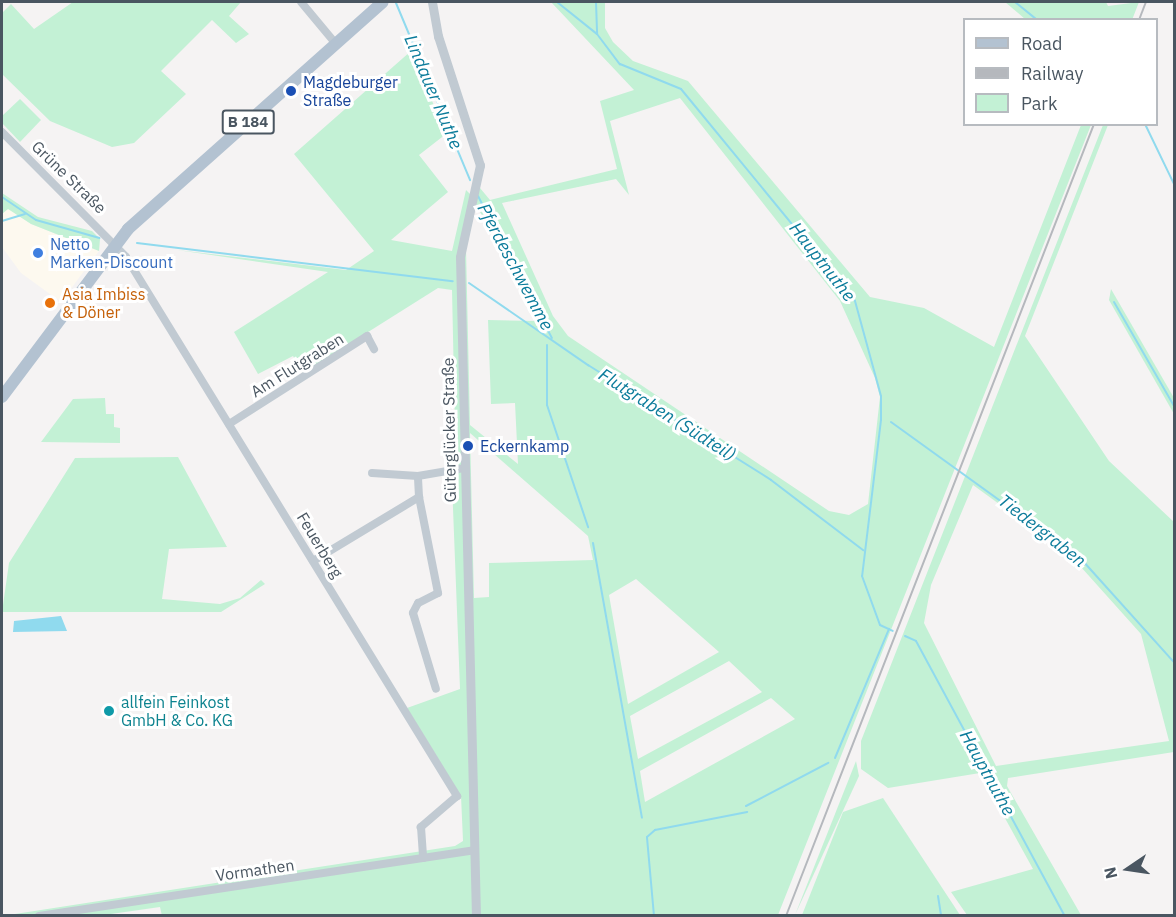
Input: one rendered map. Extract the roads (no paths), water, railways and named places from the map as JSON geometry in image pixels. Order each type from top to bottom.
[{"type":"main road","name":"B 184","points":[[2,397],[116,243],[383,2]]},
{"type":"street","points":[[301,2],[336,44]]},
{"type":"street","name":"Güterglücker Straße","points":[[432,2],[438,36],[480,160],[476,185],[469,202],[460,257],[476,915]]},
{"type":"street","name":"Grüne Straße","points":[[2,132],[116,243]]},
{"type":"street","name":"Feuerberg","points":[[116,243],[457,796],[421,827],[423,858]]},
{"type":"street","name":"Am Flutgraben","points":[[229,424],[367,336],[374,349]]},
{"type":"street","points":[[372,473],[418,476],[465,468]]},
{"type":"street","points":[[418,476],[419,497],[438,593],[418,603],[413,613],[436,689]]},
{"type":"street","points":[[313,561],[419,497]]},
{"type":"street","name":"Vormathen","points":[[39,915],[474,850]]},
{"type":"water","points":[[61,616],[67,631],[13,632],[14,621]]},
{"type":"waterway","name":"Hauptnuthe","points":[[557,2],[597,34],[620,64],[681,89],[855,301],[881,396],[881,420],[862,576],[880,625],[893,631]]},
{"type":"waterway","points":[[596,2],[597,34]]},
{"type":"waterway","points":[[1015,2],[1035,18]]},
{"type":"waterway","name":"Lindauer Nuthe","points":[[396,3],[470,180]]},
{"type":"waterway","points":[[1146,126],[1174,184]]},
{"type":"waterway","name":"Pferdeschwemme","points":[[478,196],[552,338]]},
{"type":"waterway","name":"Flutgraben (Südteil)","points":[[2,197],[36,220],[99,238]]},
{"type":"waterway","points":[[2,221],[25,214]]},
{"type":"waterway","name":"Flutgraben (Südteil)","points":[[137,243],[453,281]]},
{"type":"waterway","name":"Flutgraben (Südteil)","points":[[469,283],[588,365],[771,480],[863,550]]},
{"type":"waterway","points":[[1114,302],[1174,406]]},
{"type":"waterway","points":[[547,345],[547,405],[588,527]]},
{"type":"waterway","name":"Tiedergraben","points":[[891,422],[1082,560],[1174,662]]},
{"type":"waterway","points":[[593,543],[642,818]]},
{"type":"waterway","points":[[835,758],[889,629]]},
{"type":"waterway","name":"Hauptnuthe","points":[[905,636],[916,641],[1065,916]]},
{"type":"waterway","points":[[746,806],[828,763]]},
{"type":"waterway","points":[[654,916],[647,837],[655,830],[747,812]]},
{"type":"waterway","points":[[938,896],[941,916]]},
{"type":"railway","points":[[1140,18],[1146,2]]},
{"type":"railway","points":[[786,916],[1093,126]]},
{"type":"place","name":"Magdeburger Straße","points":[[291,91]]},
{"type":"place","name":"Netto Marken-Discount","points":[[38,253]]},
{"type":"place","name":"Asia Imbiss & Döner","points":[[50,303]]},
{"type":"place","name":"Eckernkamp","points":[[468,446]]},
{"type":"place","name":"allfein Feinkost GmbH & Co. KG","points":[[109,711]]}]
